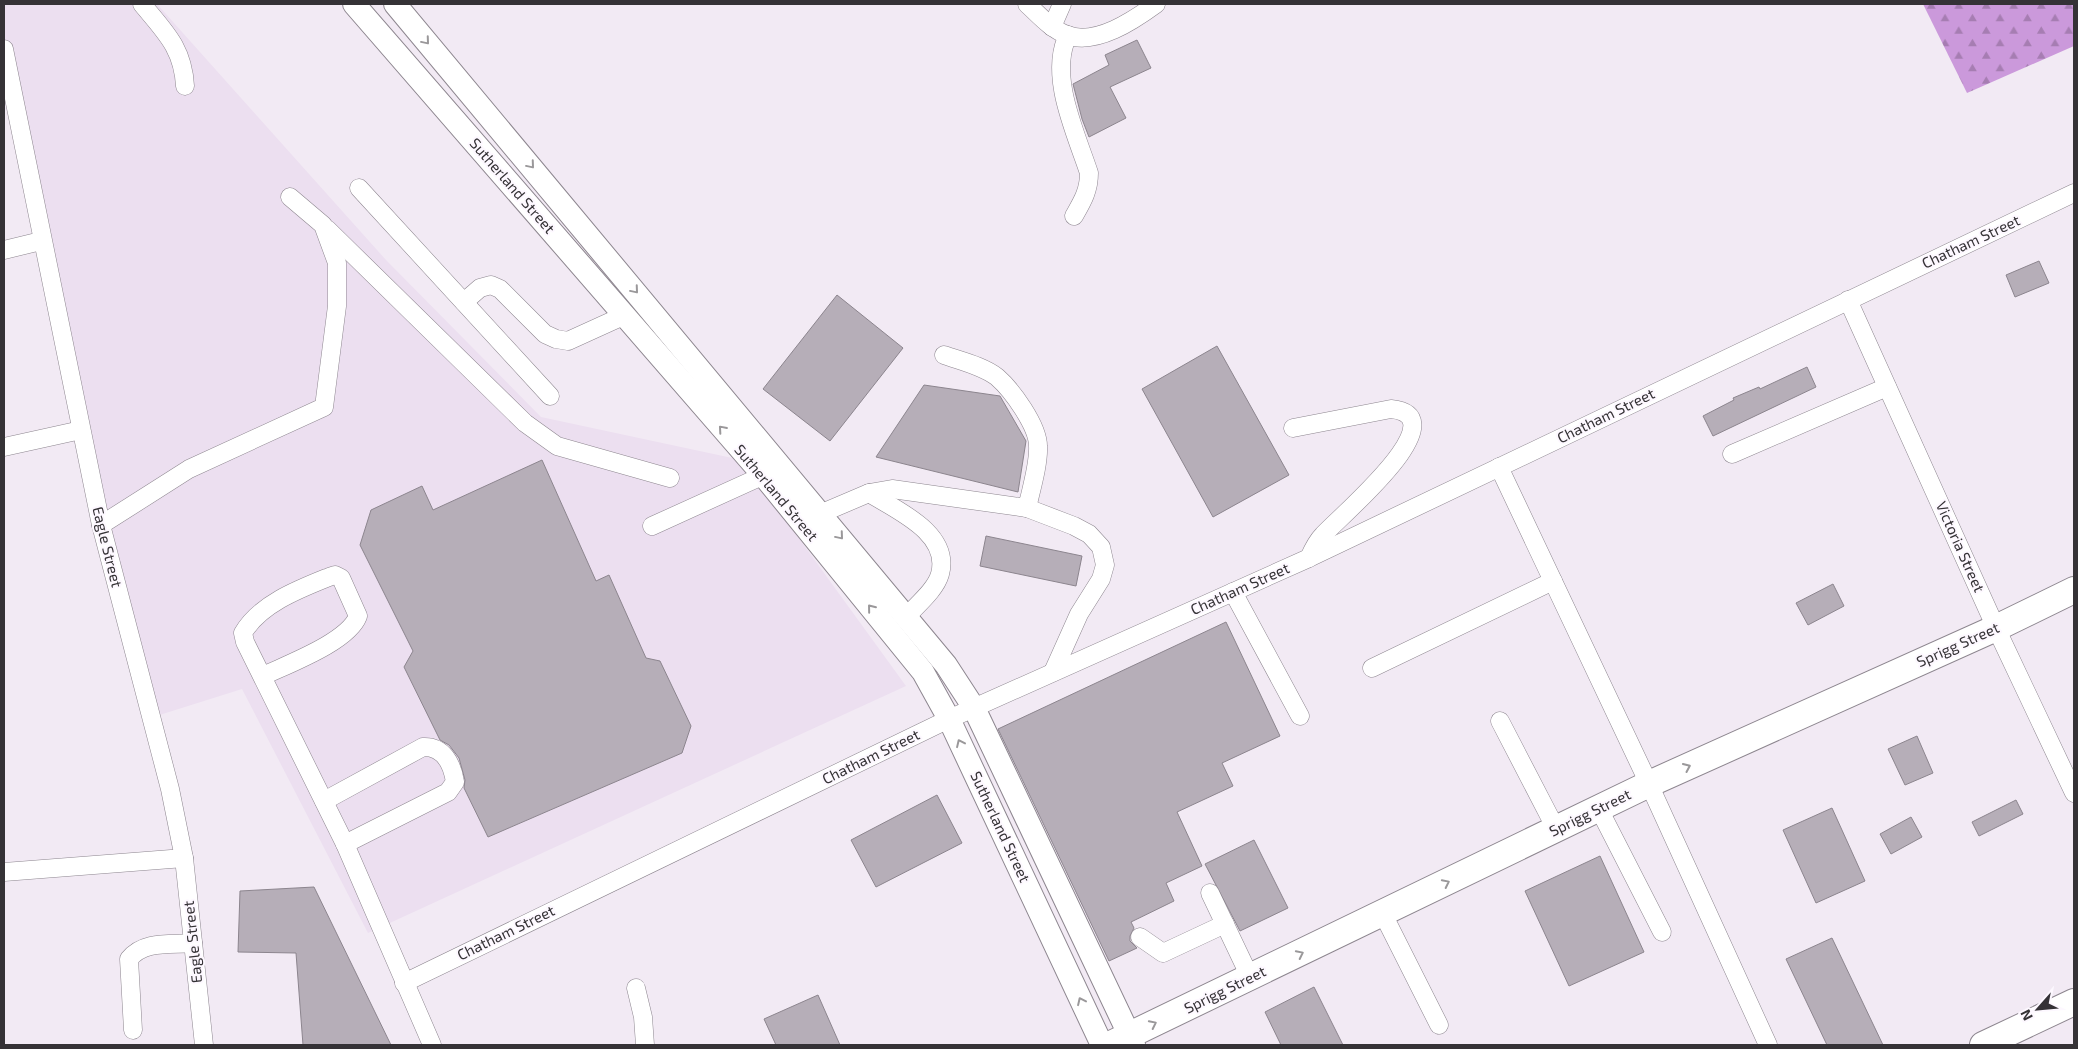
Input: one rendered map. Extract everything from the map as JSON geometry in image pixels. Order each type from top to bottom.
[{"type":"highway","name":"Sprigg Street","points":[[1124,1042],[1250,978],[1649,784],[1996,628],[2074,590]]},
{"type":"highway","points":[[1996,1042],[2074,1002]]},
{"type":"main road","name":"Sutherland Street","points":[[354,4],[623,316],[772,471],[821,512],[946,665],[974,708],[1124,1042]]},
{"type":"main road","name":"Sutherland Street","points":[[395,4],[772,471],[801,522],[923,672],[949,719],[1102,1045]]},
{"type":"street","points":[[142,4],[176,45],[184,68],[185,86]]},
{"type":"street","points":[[1027,4],[1052,27],[1068,35],[1082,37],[1112,31],[1132,22],[1156,4]]},
{"type":"street","points":[[1052,27],[1062,4]]},
{"type":"street","points":[[1068,35],[1062,50],[1061,79],[1088,173],[1088,186],[1074,216]]},
{"type":"street","name":"Eagle Street","points":[[4,49],[41,241],[101,525],[167,780],[184,858],[204,1045]]},
{"type":"street","points":[[359,188],[550,396]]},
{"type":"street","name":"Chatham Street","points":[[404,983],[949,719],[1309,558],[2074,193]]},
{"type":"street","points":[[290,198],[323,225],[525,424],[541,437],[557,446],[670,478]]},
{"type":"street","points":[[101,525],[189,469],[324,407],[338,284],[337,263],[323,225]]},
{"type":"street","points":[[4,250],[41,241]]},
{"type":"street","points":[[464,302],[480,288],[491,285],[507,295],[545,334],[556,339],[568,341],[623,316]]},
{"type":"street","name":"Victoria Street","points":[[1848,300],[1996,628],[2074,793]]},
{"type":"street","points":[[944,355],[982,368],[997,377],[1023,410],[1034,431],[1038,446],[1027,508]]},
{"type":"street","points":[[1732,454],[1887,387]]},
{"type":"street","points":[[1293,428],[1391,409],[1406,413],[1411,418],[1411,437],[1402,455],[1323,535],[1309,558]]},
{"type":"street","points":[[4,447],[81,430]]},
{"type":"street","points":[[1499,467],[1649,784],[1768,1045]]},
{"type":"street","points":[[652,526],[772,471]]},
{"type":"street","points":[[801,522],[869,493],[892,489],[1027,508],[1074,526],[1089,534],[1101,547],[1105,565],[1101,579],[1079,614],[1053,672]]},
{"type":"street","points":[[869,493],[910,518],[928,534],[939,553],[940,575],[925,598],[907,616]]},
{"type":"street","points":[[263,676],[340,636],[352,627],[358,616],[341,578],[335,575],[314,583],[268,607],[247,626],[243,633],[244,642],[263,676],[345,844],[432,1045]]},
{"type":"street","points":[[1372,668],[1553,581]]},
{"type":"street","points":[[1233,592],[1300,716]]},
{"type":"street","points":[[1500,721],[1556,830]]},
{"type":"street","points":[[324,801],[423,748],[432,747],[442,751],[452,769],[455,782],[448,792],[345,844]]},
{"type":"street","points":[[1599,809],[1662,932]]},
{"type":"street","points":[[4,872],[184,858]]},
{"type":"street","points":[[1210,893],[1250,978]]},
{"type":"street","points":[[1382,914],[1439,1025]]},
{"type":"street","points":[[1140,937],[1162,953],[1225,924]]},
{"type":"street","points":[[133,1030],[128,959],[135,951],[147,946],[193,944]]},
{"type":"street","points":[[636,988],[643,1017],[644,1045]]},
{"type":"shaded area","points":[[4,4],[157,4],[386,260],[541,417],[737,459],[782,515],[906,686],[368,933],[242,689],[150,718],[4,36]]},
{"type":"green space","points":[[1923,4],[2074,4],[2074,46],[1967,93]]},
{"type":"building","points":[[1137,40],[1151,68],[1110,87],[1126,118],[1089,137],[1073,84],[1109,65],[1105,55]]},
{"type":"building","points":[[2039,261],[2049,283],[2015,297],[2006,275]]},
{"type":"building","points":[[837,295],[903,348],[830,441],[763,389]]},
{"type":"building","points":[[1217,346],[1289,475],[1213,517],[1142,389]]},
{"type":"building","points":[[1807,367],[1816,387],[1713,436],[1703,416],[1734,400],[1733,398],[1759,387],[1760,389]]},
{"type":"building","points":[[924,385],[1000,396],[1026,441],[1018,492],[876,457]]},
{"type":"building","points":[[542,460],[596,581],[609,575],[646,658],[660,661],[691,726],[682,753],[488,837],[464,788],[465,780],[459,758],[449,745],[440,740],[404,667],[413,651],[360,545],[371,510],[422,486],[433,510]]},
{"type":"building","points":[[986,536],[1082,556],[1076,586],[980,566]]},
{"type":"building","points":[[1833,584],[1844,606],[1808,625],[1796,603]]},
{"type":"building","points":[[1226,622],[1280,736],[1222,763],[1233,786],[1177,812],[1202,866],[1166,883],[1174,901],[1131,922],[1134,928],[1130,941],[1137,948],[1109,961],[998,729]]},
{"type":"building","points":[[1917,736],[1933,773],[1905,785],[1888,749]]},
{"type":"building","points":[[937,795],[962,843],[876,887],[851,840]]},
{"type":"building","points":[[2016,800],[2023,814],[1979,836],[1972,822]]},
{"type":"building","points":[[1832,808],[1865,881],[1816,903],[1783,830]]},
{"type":"building","points":[[1911,817],[1922,837],[1891,854],[1880,834]]},
{"type":"building","points":[[1254,840],[1288,908],[1240,931],[1205,864]]},
{"type":"building","points":[[1600,856],[1644,952],[1569,986],[1525,891]]},
{"type":"building","points":[[314,887],[391,1045],[303,1045],[296,953],[238,952],[240,891]]},
{"type":"building","points":[[1832,938],[1883,1045],[1827,1045],[1786,959]]},
{"type":"building","points":[[1314,987],[1343,1045],[1281,1045],[1265,1012]]},
{"type":"building","points":[[818,995],[840,1045],[776,1045],[764,1019]]}]
